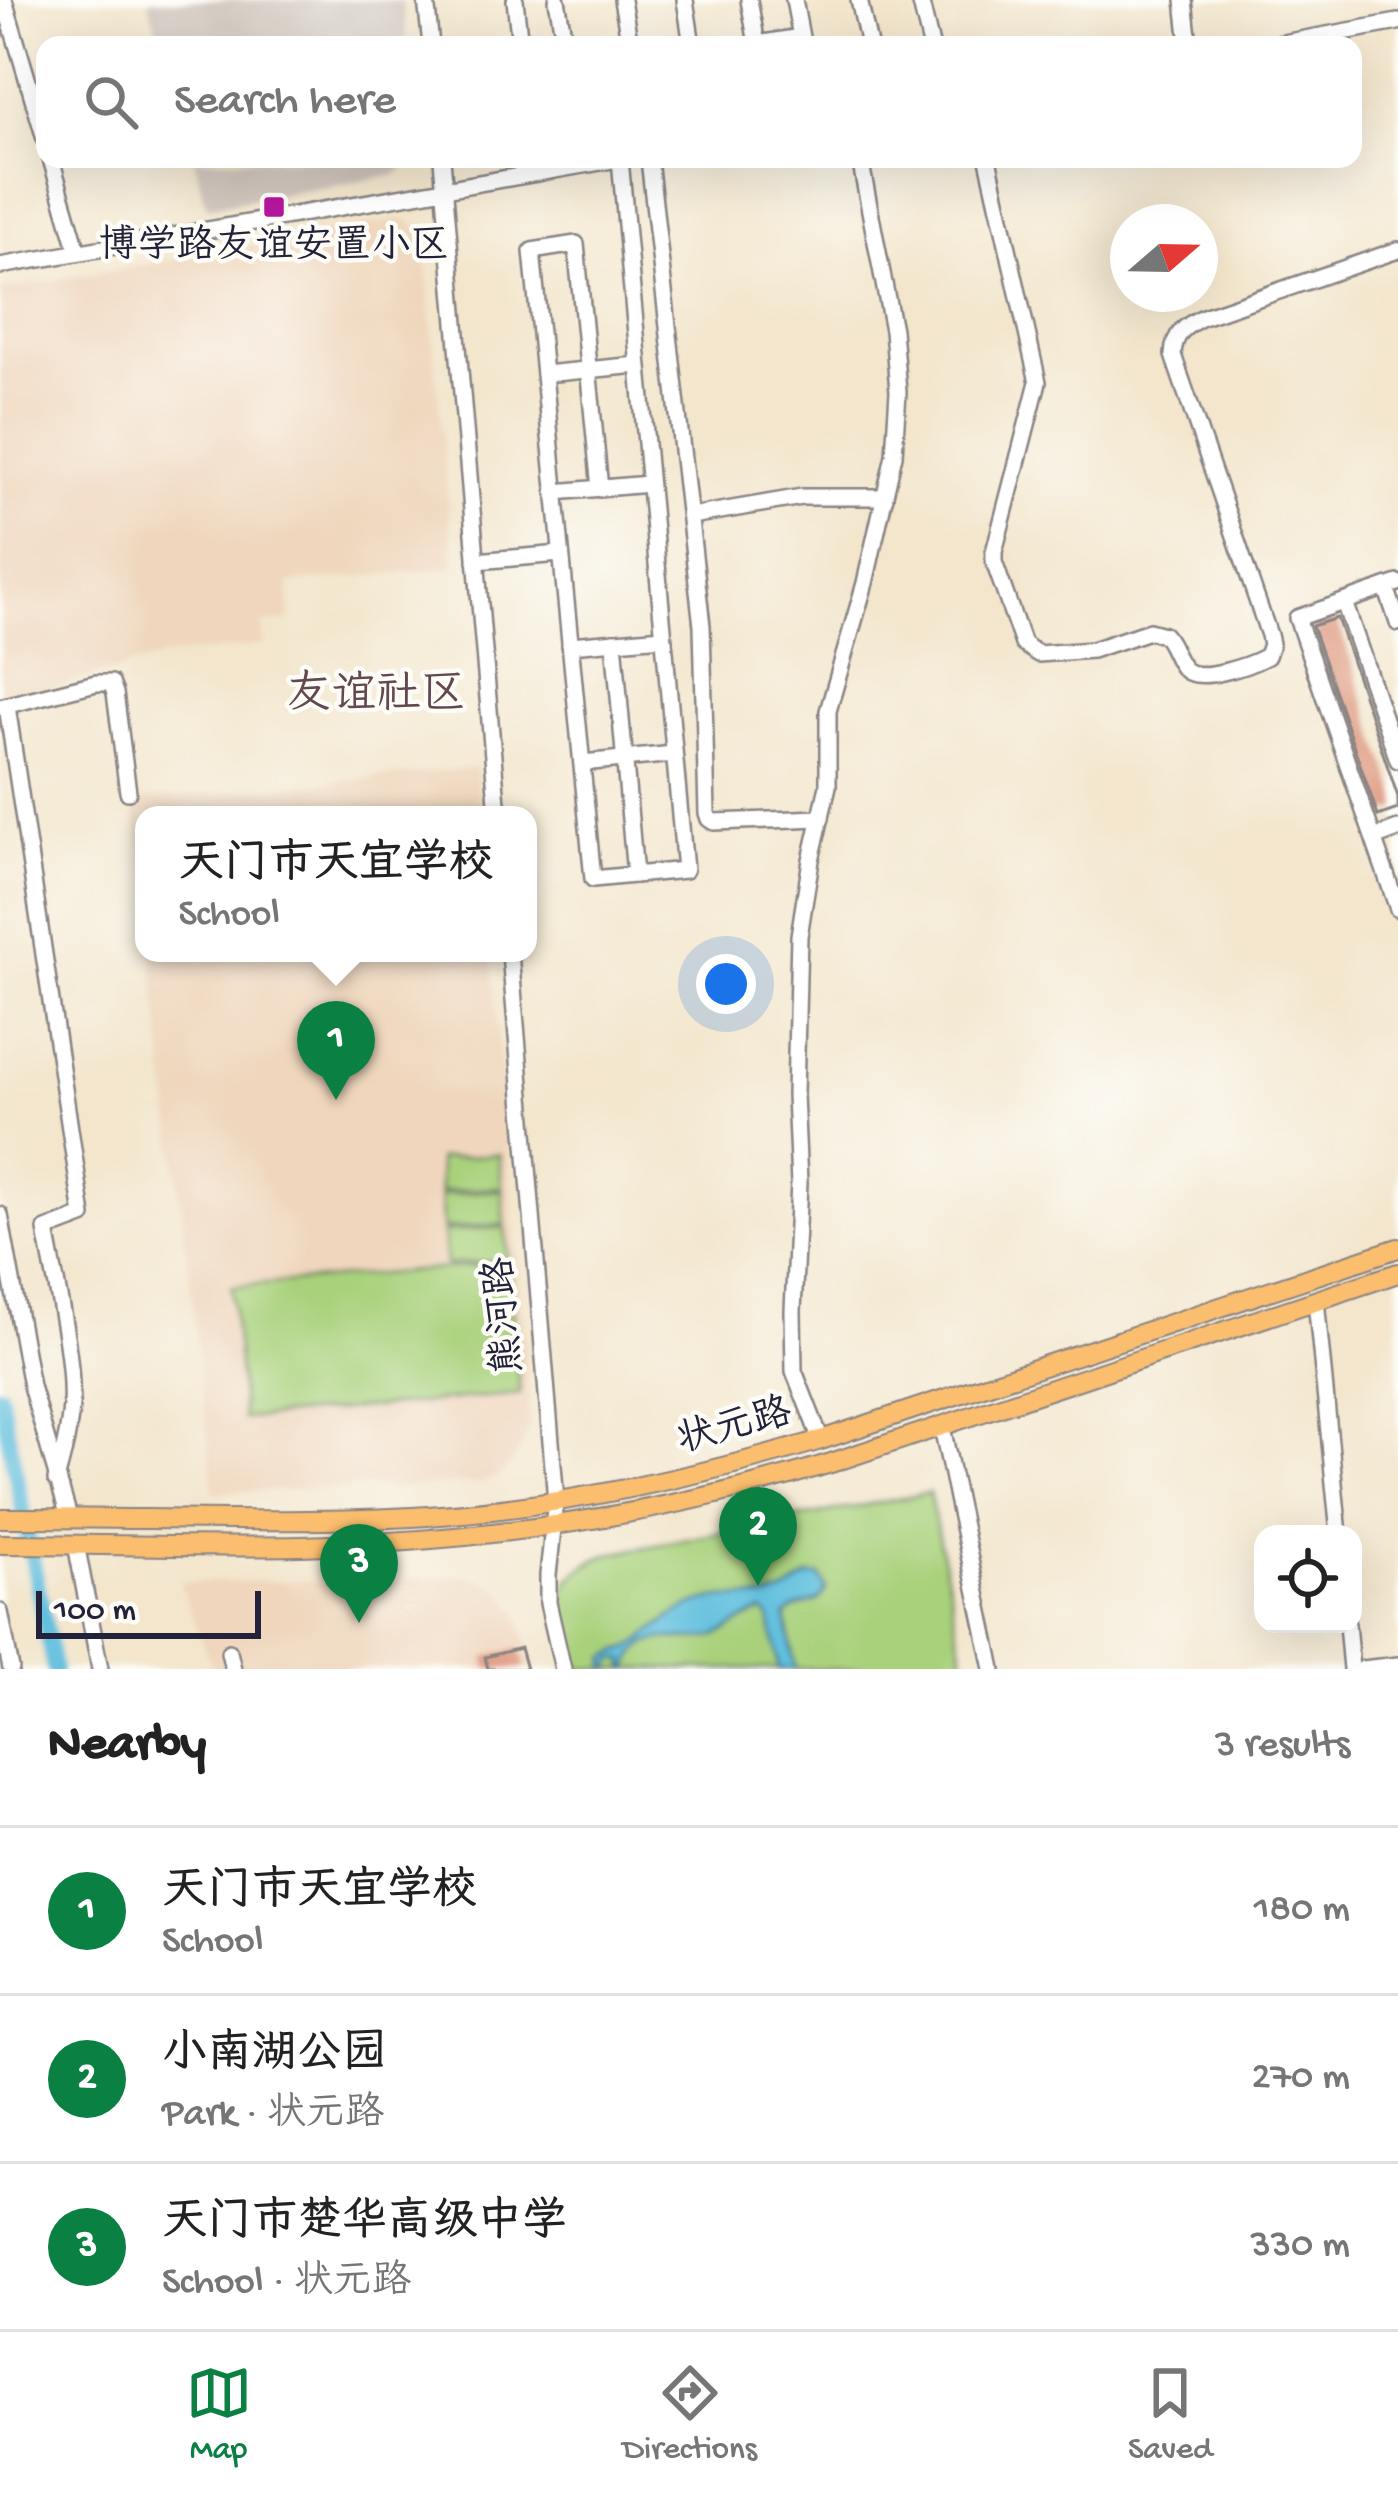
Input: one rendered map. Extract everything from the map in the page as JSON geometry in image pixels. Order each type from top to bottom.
[{"type":"main road","name":"状元路","points":[[0,1518],[382,1519],[556,1501],[677,1479],[821,1440],[1398,1248]]},
{"type":"main road","name":"状元路","points":[[0,1544],[304,1546],[497,1533],[631,1513],[811,1470],[1398,1273]]},
{"type":"street","points":[[4,0],[36,108]]},
{"type":"street","points":[[426,0],[430,36]]},
{"type":"street","points":[[515,0],[519,36]]},
{"type":"street","points":[[557,0],[563,36]]},
{"type":"street","points":[[622,0],[628,36]]},
{"type":"street","points":[[685,0],[691,36]]},
{"type":"street","points":[[749,0],[756,36]]},
{"type":"street","points":[[794,0],[801,36]]},
{"type":"street","points":[[859,0],[867,36]]},
{"type":"street","points":[[920,0],[929,36]]},
{"type":"street","points":[[1184,0],[1188,36]]},
{"type":"street","points":[[1321,36],[1398,22]]},
{"type":"street","points":[[54,168],[78,252]]},
{"type":"street","points":[[443,168],[497,806]]},
{"type":"street","points":[[0,266],[567,168]]},
{"type":"street","points":[[599,488],[576,244],[532,251],[593,879],[685,870],[620,168]]},
{"type":"street","points":[[650,168],[702,626],[709,819],[821,818]]},
{"type":"street","points":[[821,1440],[794,1371],[800,936],[828,786],[828,711],[865,584],[894,455],[898,392],[893,330],[862,168]]},
{"type":"street","points":[[990,168],[1038,382],[994,562],[1023,644],[1038,654],[1092,650],[1149,631],[1164,635],[1183,668],[1193,675],[1209,675],[1267,656],[1269,635],[1173,344],[1178,333],[1202,317],[1398,250]]},
{"type":"street","points":[[544,374],[638,364]]},
{"type":"street","points":[[555,492],[650,484]]},
{"type":"street","points":[[691,516],[802,497],[885,496]]},
{"type":"street","points":[[476,561],[562,554]]},
{"type":"street","points":[[1398,623],[1392,585],[1298,618],[1398,909]]},
{"type":"street","points":[[1344,602],[1398,760]]},
{"type":"street","points":[[570,645],[663,637]]},
{"type":"street","points":[[614,641],[635,875]]},
{"type":"street","points":[[56,1480],[71,1403],[46,1230],[83,1216],[3,706],[111,683],[128,792]]},
{"type":"street","points":[[582,763],[674,754]]},
{"type":"street","points":[[1374,838],[1398,829]]},
{"type":"street","name":"熊河路","points":[[511,962],[556,1501],[548,1603],[563,1669]]},
{"type":"street","points":[[0,1215],[31,1386],[64,1517]]},
{"type":"street","points":[[1316,1300],[1338,1525]]},
{"type":"street","points":[[942,1427],[992,1669]]},
{"type":"street","points":[[70,1544],[110,1669]]},
{"type":"street","points":[[0,1612],[11,1669]]},
{"type":"street","points":[[89,1612],[100,1669]]},
{"type":"street","points":[[1348,1633],[1351,1669]]},
{"type":"street","points":[[1362,1669],[1398,1665]]},
{"type":"shaded area","points":[[148,0],[402,0],[406,36],[158,36]]},
{"type":"shaded area","points":[[196,168],[403,168],[396,175],[207,207]]},
{"type":"shaded area","points":[[403,219],[423,229],[454,568],[288,583],[290,620],[262,624],[264,645],[161,657],[0,702],[0,290]]},
{"type":"shaded area","points":[[476,768],[479,806],[135,809],[134,801]]},
{"type":"shaded area","points":[[153,962],[492,962],[529,1400],[529,1426],[522,1446],[498,1477],[480,1483],[214,1492]]},
{"type":"shaded area","points":[[466,1575],[502,1591],[518,1611],[536,1669],[213,1669],[179,1582],[384,1581]]},
{"type":"green space","points":[[499,1154],[502,1187],[440,1192],[438,1159]]},
{"type":"green space","points":[[502,1190],[505,1224],[443,1229],[440,1195]]},
{"type":"green space","points":[[505,1227],[508,1260],[446,1265],[443,1232]]},
{"type":"green space","points":[[508,1263],[520,1394],[243,1419],[231,1287]]},
{"type":"green space","points":[[929,1493],[966,1669],[576,1669],[562,1600],[574,1575],[588,1564],[609,1554]]},
{"type":"water","points":[[810,1576],[820,1576],[826,1588],[819,1599],[786,1616],[795,1669],[779,1669],[770,1618],[763,1612],[711,1637],[652,1642],[635,1656],[629,1669],[624,1660],[614,1659],[606,1669],[609,1655],[637,1644],[689,1607],[713,1599],[779,1595]]},
{"type":"building","points":[[1337,618],[1398,797],[1398,809],[1378,816],[1312,626]]},
{"type":"building","points":[[520,1648],[526,1669],[488,1669],[485,1657]]},
{"type":"waterway","points":[[0,1394],[54,1669]]},
{"type":"place","name":"博学路友谊安置小区","points":[[274,207]]},
{"type":"place","name":"天门市天宜学校","points":[[336,1100]]},
{"type":"place","name":"小南湖公园","points":[[758,1586]]},
{"type":"place","name":"天门市楚华高级中学","points":[[359,1623]]},
{"type":"district","name":"友谊社区","points":[[376,697]]}]
